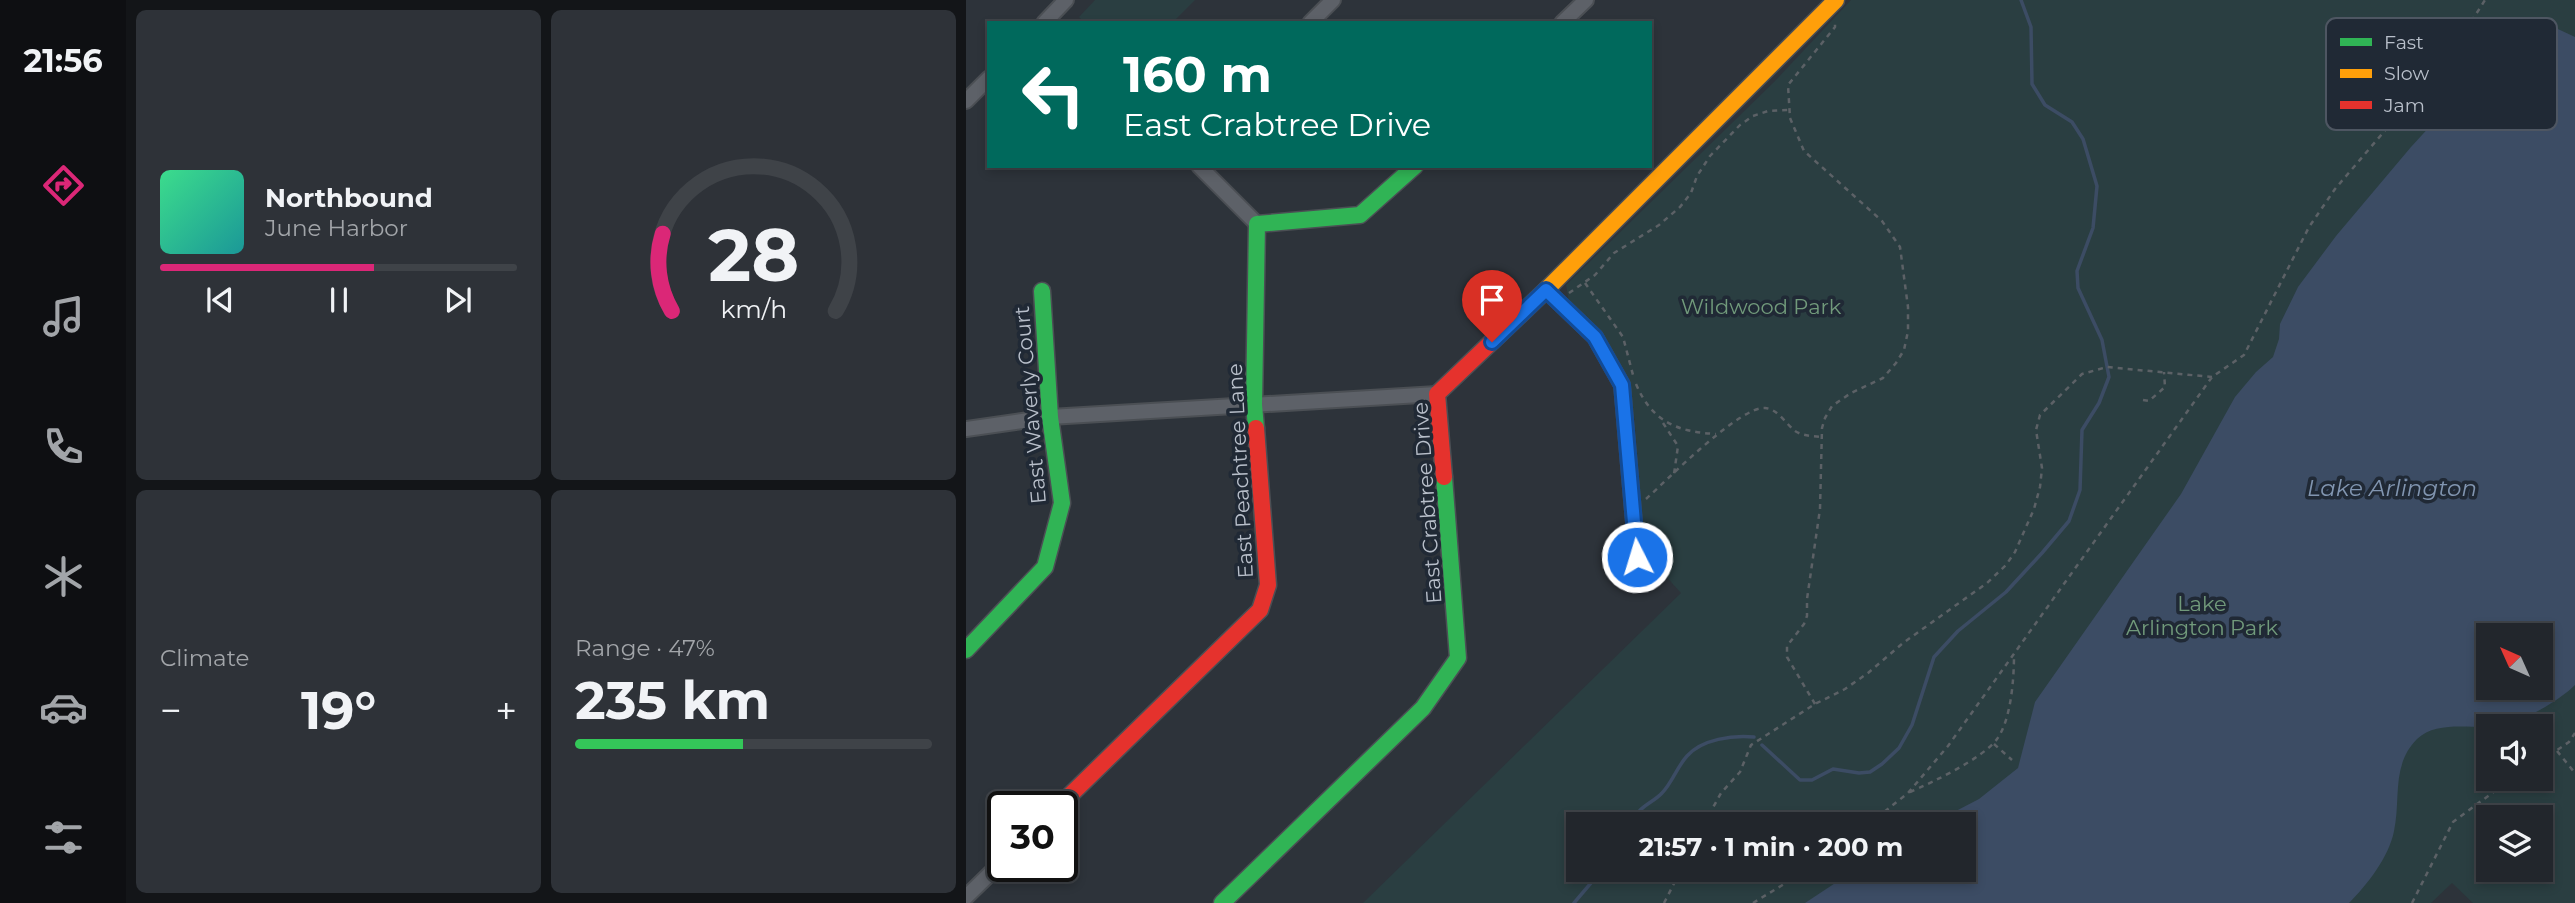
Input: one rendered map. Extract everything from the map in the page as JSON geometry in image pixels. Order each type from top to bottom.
[{"type":"street","points":[[1050,21],[1066,0]]},
{"type":"street","points":[[1312,21],[1333,0]]},
{"type":"street","points":[[1564,21],[1586,0]]},
{"type":"street","name":"East Crabtree Drive","points":[[1222,903],[1423,708],[1458,658],[1437,394],[1552,295],[1836,0]]},
{"type":"street","points":[[966,101],[987,80]]},
{"type":"street","points":[[1201,168],[1257,224],[1360,215],[1413,168]]},
{"type":"street","name":"East Peachtree Lane","points":[[1074,791],[1260,610],[1268,585],[1254,405],[1257,224]]},
{"type":"street","name":"East Waverly Court","points":[[966,650],[1045,567],[1062,503],[1050,417],[1042,291]]},
{"type":"street","points":[[1552,295],[1595,337],[1622,385],[1637,557],[1633,583]]},
{"type":"street","points":[[966,429],[1050,417],[1437,394]]},
{"type":"street","points":[[966,897],[987,877]]},
{"type":"path","points":[[2474,18],[2485,0]]},
{"type":"path","points":[[1815,704],[1787,657],[1787,646],[1807,616],[1820,509],[1822,428],[1832,406],[1851,393],[1883,378],[1904,350],[1908,331],[1908,307],[1900,247],[1893,235],[1866,205],[1804,151],[1796,137],[1789,110],[1788,85],[1835,27],[1835,20]]},
{"type":"path","points":[[1552,295],[1585,283],[1614,253],[1659,225],[1691,193],[1697,176],[1710,156],[1740,125],[1753,116],[1769,111],[1789,110]]},
{"type":"path","points":[[1885,812],[1908,793],[1948,746],[2212,377],[2244,355],[2309,227],[2334,189],[2385,130]]},
{"type":"path","points":[[1585,283],[1623,337],[1633,378],[1640,394],[1678,446],[1674,474]]},
{"type":"path","points":[[1711,812],[1721,793],[1740,772],[1751,745],[1868,673],[1903,643],[1987,583],[2006,565],[2015,552],[2034,509],[2040,487],[2042,468],[2036,430],[2040,415],[2082,374],[2100,368],[2212,377]]},
{"type":"path","points":[[2143,400],[2149,401],[2165,387],[2164,372]]},
{"type":"path","points":[[1633,510],[1718,435],[1750,412],[1765,408],[1773,410],[1795,431],[1821,437]]},
{"type":"path","points":[[1661,420],[1686,432],[1718,435]]},
{"type":"path","points":[[1908,793],[1969,761],[1993,743],[2004,726],[2014,672],[2014,656]]},
{"type":"path","points":[[2553,754],[2575,733]]},
{"type":"path","points":[[1993,743],[2012,760]]},
{"type":"path","points":[[2557,751],[2575,773]]},
{"type":"path","points":[[2412,903],[2453,822],[2494,791]]},
{"type":"path","points":[[1664,903],[1675,882]]},
{"type":"path","points":[[1753,903],[1787,882]]},
{"type":"green space","points":[[1095,0],[1195,0],[1174,21],[1083,21],[1079,17]]},
{"type":"green space","name":"Lake Arlington Park","points":[[1851,0],[2575,0],[2575,903],[2473,903],[2452,883],[2431,903],[1363,903],[1681,593],[1645,553],[1634,414],[1628,383],[1606,339],[1569,302],[1566,285],[1775,81]]},
{"type":"water","name":"Lake Arlington","points":[[2557,29],[2575,37],[2575,685],[2560,698],[2532,714],[2476,714],[2476,727],[2435,729],[2417,739],[2403,760],[2400,771],[2396,819],[2387,851],[2370,879],[2349,903],[1805,903],[1837,882],[1976,882],[1976,812],[1954,812],[1979,799],[2018,768],[2035,702],[2181,494],[2235,397],[2273,357],[2279,339],[2280,324],[2298,287],[2336,236],[2427,130],[2557,130]]},
{"type":"waterway","points":[[1762,745],[1800,780],[1812,780],[1833,769],[1870,772],[1882,764],[1899,748],[1912,725],[1934,657],[1958,631],[2006,592],[2042,553],[2069,521],[2080,490],[2082,430],[2099,403],[2109,377],[2102,340],[2078,288],[2077,271],[2093,228],[2097,186],[2083,139],[2072,122],[2045,105],[2032,84],[2031,27],[2021,0]]},
{"type":"waterway","points":[[1639,812],[1669,785],[1683,760],[1693,750],[1718,739],[1754,737]]},
{"type":"waterway","points":[[1574,903],[1592,882]]},
{"type":"traffic: fast","points":[[1256,428],[1254,405],[1257,224],[1360,215],[1413,168]]},
{"type":"traffic: fast","points":[[966,650],[1045,567],[1062,503],[1050,417],[1042,291]]},
{"type":"traffic: fast","points":[[1222,903],[1423,708],[1458,658],[1444,477]]},
{"type":"traffic: slow","points":[[1545,291],[1836,0]]},
{"type":"traffic: jam","points":[[1444,477],[1437,394],[1545,291]]},
{"type":"traffic: jam","points":[[1074,791],[1260,610],[1268,585],[1256,428]]},
{"type":"route","points":[[1492,342],[1546,290],[1595,337],[1622,385],[1637,557]]},
{"type":"park label","name":"Wildwood Park","points":[[1761,306]]}]
